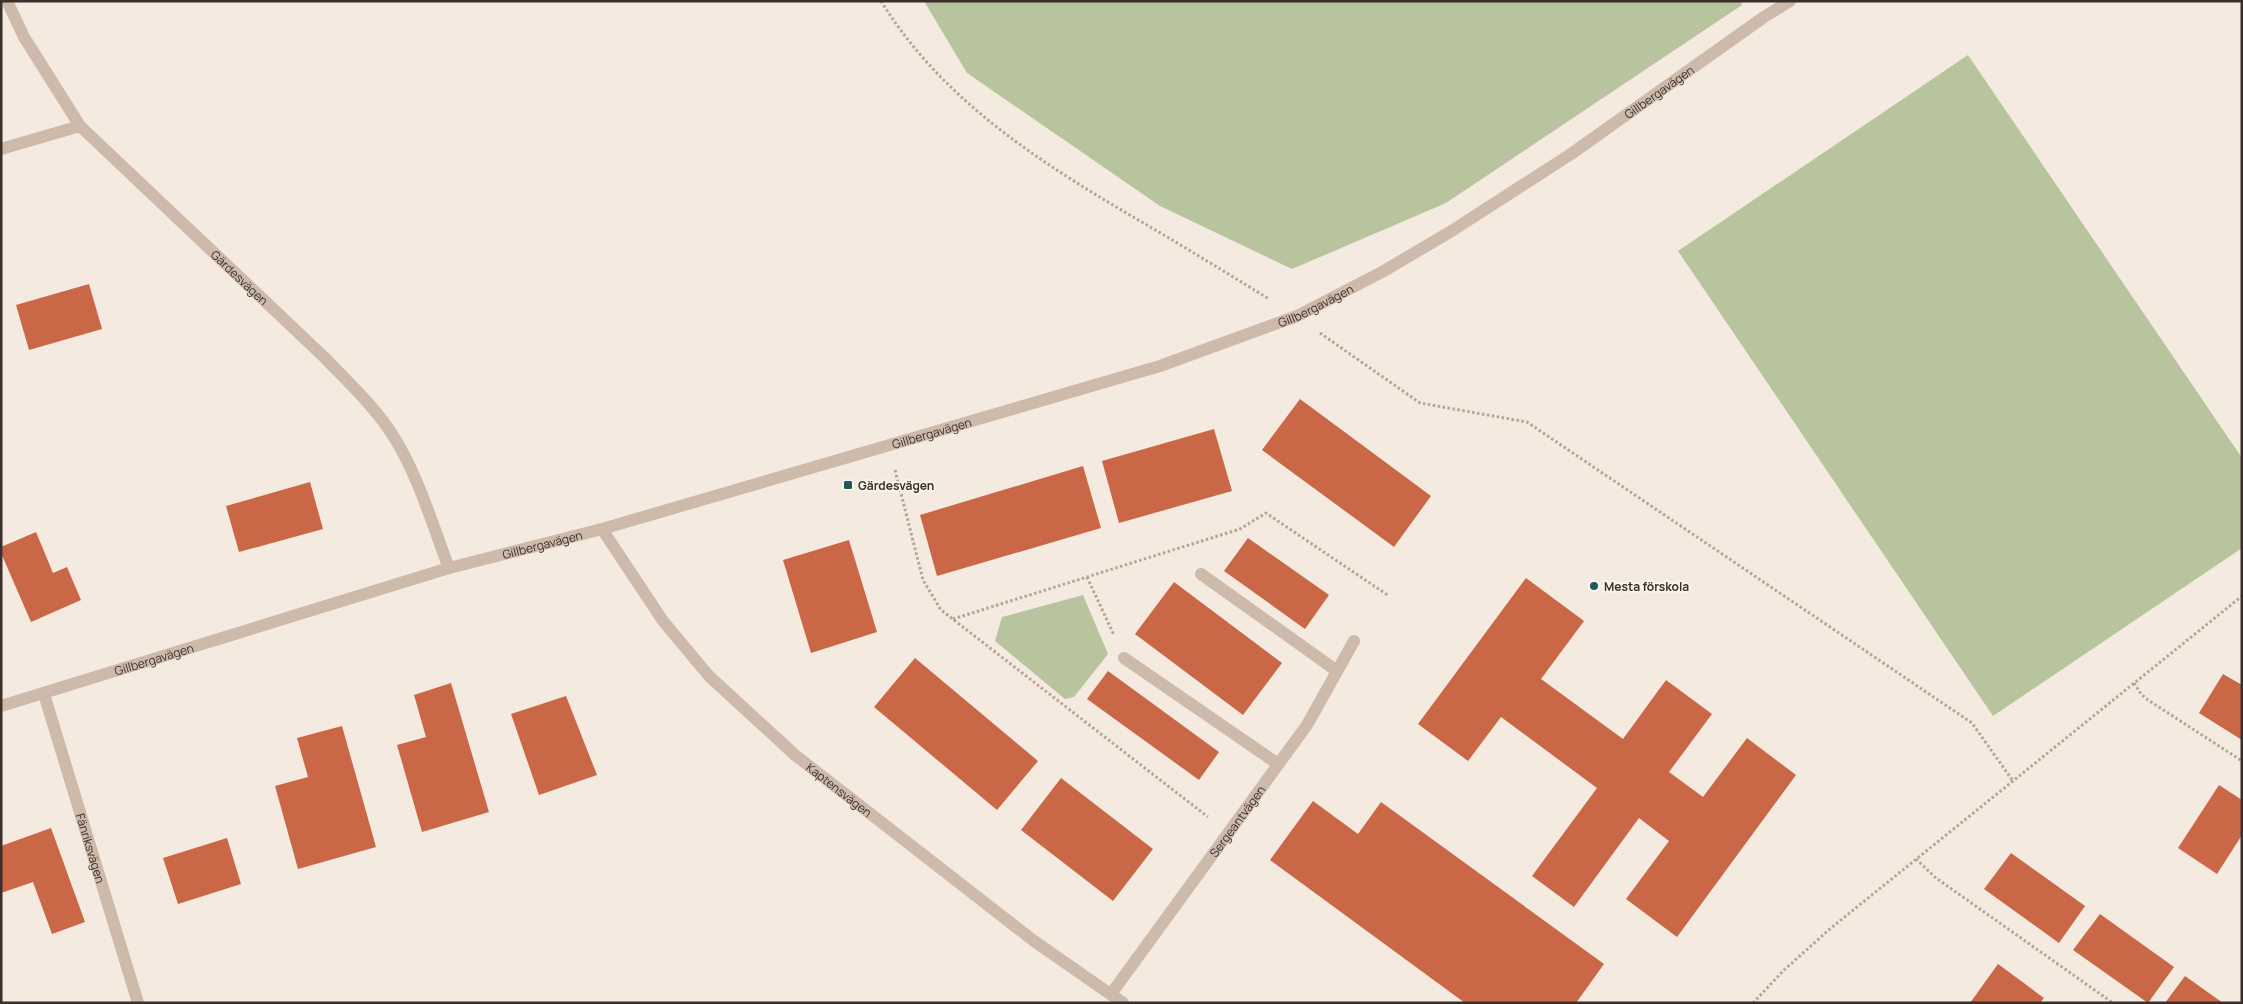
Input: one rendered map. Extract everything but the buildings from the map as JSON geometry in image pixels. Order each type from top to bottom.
[{"type":"street","name":"Gärdesvägen","points":[[7,1],[24,37],[80,126],[324,356],[360,395],[396,442],[412,473],[449,568]]},
{"type":"street","name":"Gillbergavägen","points":[[1,706],[449,568],[602,529],[1160,366],[1297,316],[1382,272],[1450,232],[1571,154],[1764,17],[1790,1]]},
{"type":"street","points":[[1,149],[80,126]]},
{"type":"street","name":"Kaptensvägen","points":[[602,529],[663,621],[709,676],[795,755],[1034,941],[1123,1003]]},
{"type":"street","points":[[1202,574],[1337,671]]},
{"type":"street","name":"Sergeantvägen","points":[[1111,994],[1306,725],[1354,641]]},
{"type":"street","points":[[1124,658],[1278,764]]},
{"type":"street","name":"Fänriksvägen","points":[[44,694],[138,1003]]},
{"type":"path","points":[[881,1],[909,43],[945,83],[1014,142],[1070,180],[1297,316],[1420,403],[1527,422],[1972,723],[2013,781]]},
{"type":"path","points":[[889,445],[924,580],[941,610],[1228,832]]},
{"type":"path","points":[[1087,577],[1124,658]]},
{"type":"path","points":[[1753,1003],[1784,970],[1831,928],[2242,596]]},
{"type":"path","points":[[2134,683],[2141,694],[2148,700],[2242,761]]},
{"type":"path","points":[[1916,859],[1936,878],[2113,1003]]},
{"type":"green space","points":[[924,1],[1741,1],[1742,5],[1446,203],[1292,269],[1160,206],[967,73]]},
{"type":"green space","points":[[1968,55],[2242,458],[2242,548],[1993,716],[1678,251]]},
{"type":"green space","points":[[1083,595],[1108,654],[1074,697],[1065,699],[995,641],[1002,617]]},
{"type":"place","name":"Gärdesvägen","points":[[848,485]]},
{"type":"place","name":"Mesta förskola","points":[[1594,586]]}]
